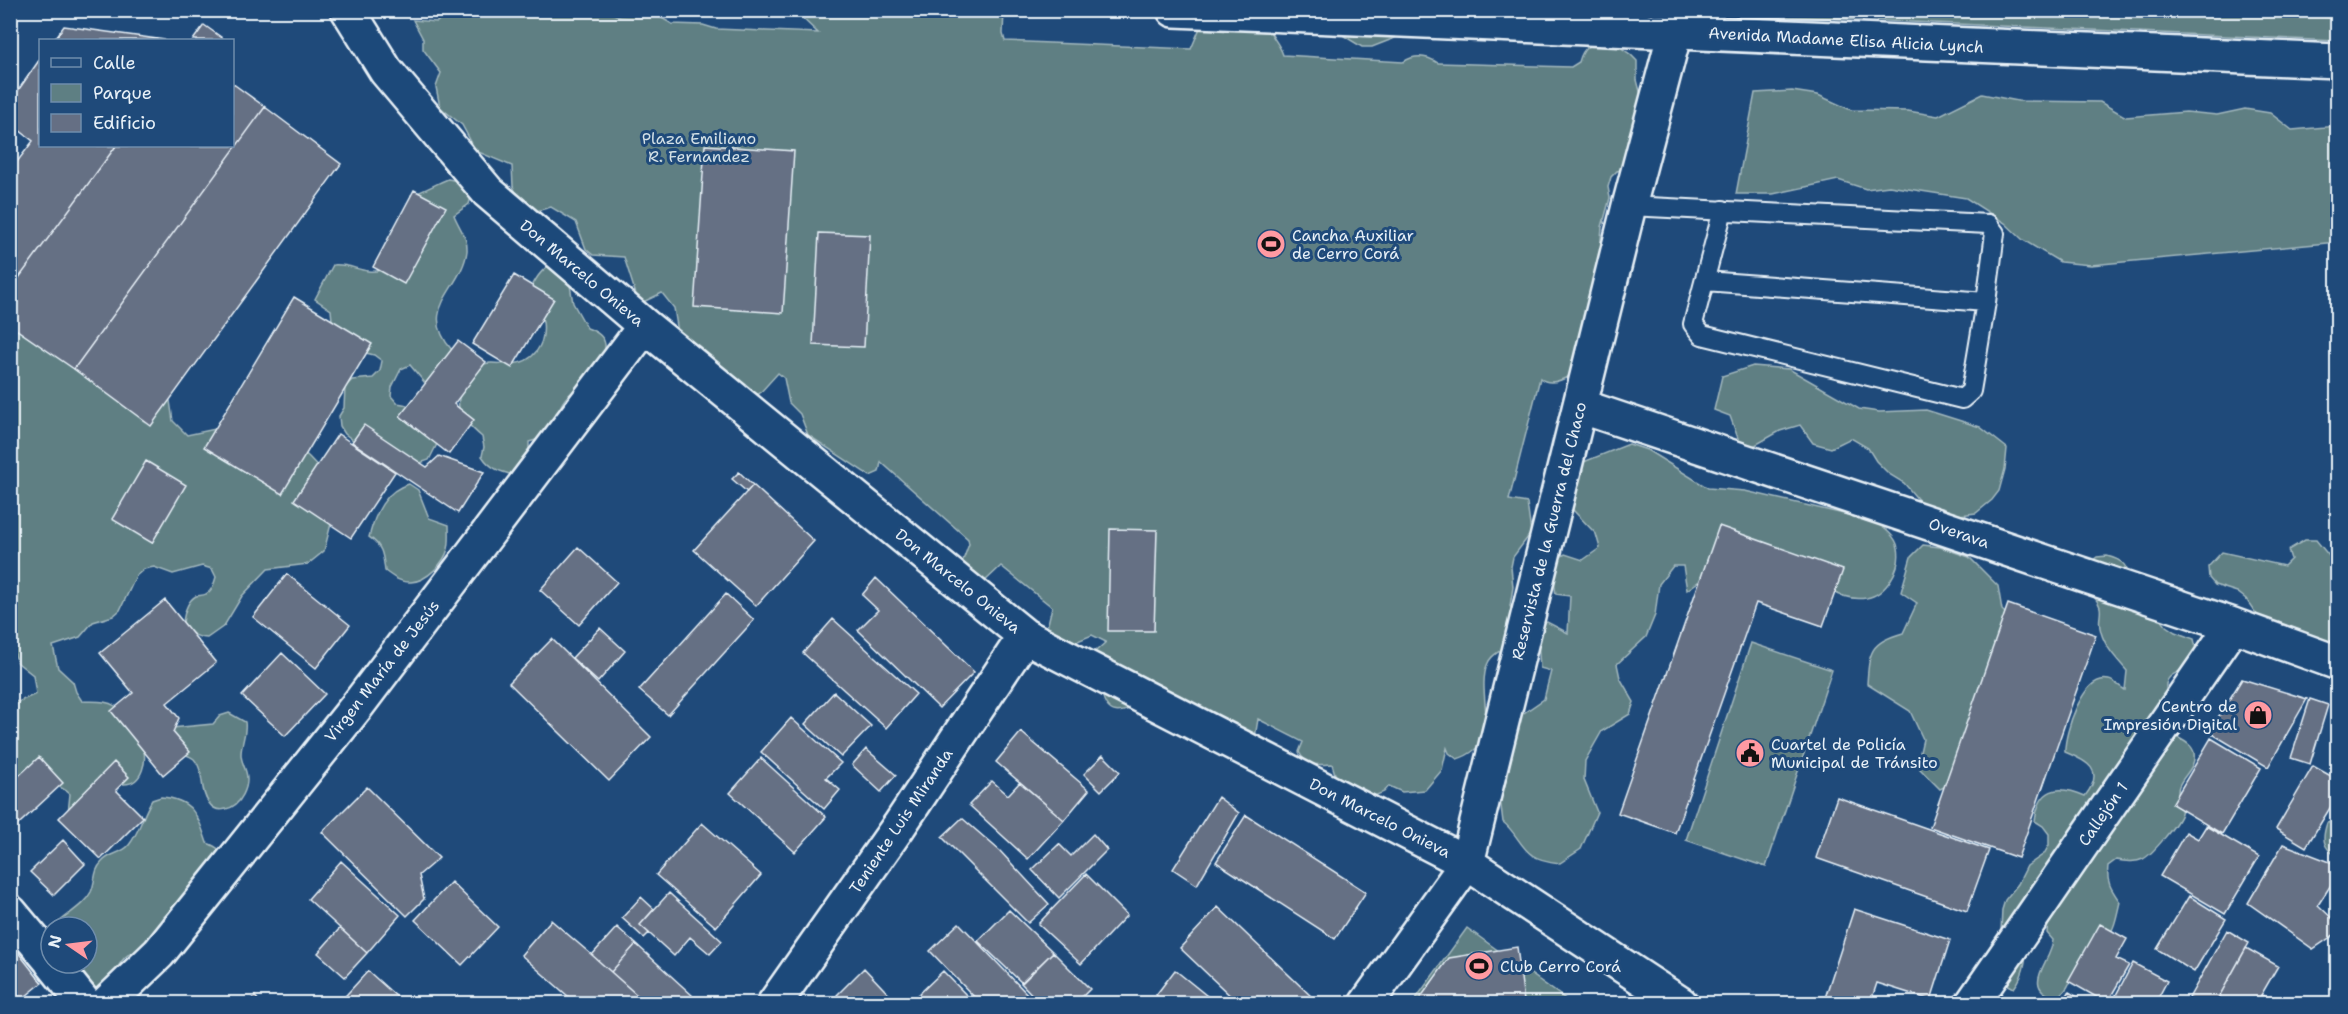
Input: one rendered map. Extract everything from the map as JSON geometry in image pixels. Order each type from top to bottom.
[{"type":"main road","name":"Don Marcelo Onieva","points":[[348,10],[386,71],[488,192],[645,326],[1025,636],[1467,863],[1681,1004]]},
{"type":"main road","name":"Avenida Madame Elisa Alicia Lynch","points":[[1174,10],[1677,21],[2337,62]]},
{"type":"main road","name":"Reservista de la Guerra del Chaco","points":[[1366,1004],[1467,863],[1629,206],[1677,21]]},
{"type":"main road","name":"Virgen María de Jesús","points":[[106,1004],[159,953],[350,715],[645,326]]},
{"type":"main road","name":"Overava","points":[[1580,406],[2233,625],[2337,663]]},
{"type":"main road","name":"Callejón 1","points":[[1972,1004],[2233,625]]},
{"type":"main road","name":"Teniente Luis Miranda","points":[[774,1004],[899,826],[1025,636]]},
{"type":"main road","points":[[10,912],[39,947]]},
{"type":"main road","points":[[63,975],[86,1004]]},
{"type":"lane","points":[[1629,206],[1723,210],[1988,224],[1995,233],[1971,391],[1962,399],[1702,336],[1693,324],[1723,210]]},
{"type":"lane","points":[[1705,281],[1986,302]]},
{"type":"green space","name":"Plaza Emiliano R. Fernandez","points":[[454,10],[605,10],[618,16],[648,10],[672,24],[703,25],[716,29],[818,33],[797,11],[1004,10],[1005,41],[1191,49],[1200,28],[1213,12],[1267,24],[1283,55],[1403,62],[1421,57],[1438,63],[1571,67],[1579,62],[1583,52],[1589,46],[1597,43],[1605,42],[1614,45],[1630,54],[1637,61],[1637,80],[1642,99],[1629,135],[1637,153],[1627,168],[1617,171],[1611,177],[1608,187],[1610,198],[1602,227],[1599,263],[1571,375],[1551,382],[1540,378],[1509,500],[1527,503],[1531,533],[1513,557],[1511,567],[1513,587],[1510,606],[1516,614],[1510,639],[1487,665],[1484,678],[1485,731],[1481,742],[1472,752],[1457,759],[1449,753],[1447,748],[1442,770],[1425,790],[1402,792],[1389,786],[1384,792],[1365,800],[1338,784],[1332,764],[1317,765],[1305,760],[1299,752],[1303,742],[1258,719],[1254,744],[1148,700],[1123,711],[1111,710],[1106,705],[1098,679],[1087,659],[1106,642],[1092,635],[1073,643],[1046,632],[1052,607],[1001,566],[983,583],[962,563],[969,544],[968,539],[881,462],[879,472],[870,476],[808,435],[800,414],[789,403],[784,378],[778,373],[759,394],[741,391],[709,367],[702,348],[678,332],[674,308],[662,293],[639,304],[624,257],[593,255],[586,249],[576,222],[551,207],[525,214],[513,186],[512,166],[476,151],[462,125],[440,107],[436,87],[441,73],[423,49],[423,39],[413,20],[437,22],[441,18],[451,18]]},
{"type":"green space","points":[[1309,10],[1410,11],[1406,29],[1400,36],[1372,47],[1362,47],[1336,31],[1321,31],[1311,21]]},
{"type":"green space","points":[[2169,10],[2337,18],[2337,41],[1733,14],[1729,11]]},
{"type":"green space","points":[[1792,91],[1818,95],[1851,110],[1908,111],[1938,116],[1982,94],[2018,101],[2100,102],[2126,117],[2186,112],[2217,115],[2245,109],[2270,113],[2292,130],[2337,126],[2337,242],[2091,265],[2060,262],[2023,240],[2005,223],[1966,198],[1889,186],[1866,189],[1838,180],[1773,194],[1736,194],[1755,93]]},
{"type":"green space","points":[[448,179],[458,181],[472,194],[469,204],[454,215],[465,237],[467,251],[463,265],[444,299],[438,322],[442,335],[452,350],[430,389],[410,365],[401,369],[392,387],[391,396],[397,403],[419,411],[438,442],[429,460],[420,463],[353,440],[345,434],[340,426],[339,416],[344,408],[345,387],[352,380],[373,378],[380,371],[382,361],[374,355],[346,348],[333,330],[331,310],[315,299],[333,265],[369,271],[381,270],[411,216],[411,195]]},
{"type":"green space","points":[[554,262],[568,273],[573,303],[587,328],[603,339],[604,355],[592,379],[565,399],[555,424],[548,434],[529,442],[529,462],[517,476],[502,472],[485,461],[482,456],[484,447],[482,437],[463,418],[459,397],[468,380],[482,365],[519,363],[537,351],[542,338],[543,322],[528,294],[538,276]]},
{"type":"green space","points":[[10,310],[160,383],[170,401],[173,421],[187,435],[220,428],[277,429],[323,472],[334,512],[324,551],[308,564],[268,569],[242,596],[224,626],[207,638],[193,634],[183,623],[190,601],[196,596],[208,593],[213,587],[216,577],[212,569],[202,566],[173,574],[154,567],[144,569],[136,576],[120,610],[113,616],[93,622],[80,637],[53,646],[58,668],[73,682],[82,701],[108,703],[115,706],[138,735],[144,750],[144,764],[135,780],[123,784],[104,781],[68,813],[70,794],[64,789],[42,783],[11,784],[11,700],[18,702],[36,694],[33,675],[18,663],[11,644]]},
{"type":"green space","points":[[1753,366],[1789,369],[1859,409],[1879,412],[1926,410],[1980,427],[2007,448],[2005,469],[1999,491],[1976,513],[1951,516],[1931,515],[1904,483],[1889,474],[1876,461],[1868,448],[1851,438],[1831,448],[1813,443],[1800,425],[1780,431],[1743,452],[1730,416],[1714,410],[1722,376]]},
{"type":"green space","points":[[1629,444],[1647,450],[1708,488],[1745,491],[1874,521],[1895,540],[1899,556],[1898,564],[1891,579],[1880,592],[1857,599],[1840,595],[1801,577],[1724,563],[1687,590],[1683,566],[1673,566],[1659,584],[1655,615],[1646,637],[1617,664],[1620,678],[1634,702],[1630,714],[1602,731],[1585,761],[1584,780],[1597,812],[1581,849],[1560,863],[1538,858],[1528,852],[1503,822],[1500,798],[1508,776],[1515,719],[1544,699],[1551,671],[1540,668],[1537,625],[1547,622],[1568,633],[1570,596],[1556,594],[1551,563],[1565,554],[1583,560],[1600,548],[1596,534],[1572,509],[1581,463]]},
{"type":"green space","points":[[409,484],[418,490],[429,518],[449,525],[449,537],[446,554],[429,575],[417,581],[404,582],[385,571],[380,548],[369,537],[374,520],[387,497]]},
{"type":"green space","points":[[2305,540],[2316,540],[2329,556],[2337,560],[2337,658],[2257,615],[2246,599],[2237,592],[2215,585],[2209,578],[2208,567],[2222,552],[2284,566],[2291,559],[2288,550]]},
{"type":"green space","points":[[1923,545],[1940,547],[1969,557],[1998,586],[2002,610],[2007,615],[1950,784],[1940,789],[1920,769],[1923,739],[1910,711],[1867,684],[1873,650],[1884,640],[1903,633],[1917,603],[1901,592],[1911,557]]},
{"type":"green space","points":[[2107,556],[2124,565],[2128,572],[2129,583],[2149,602],[2166,626],[2194,639],[2196,651],[2194,659],[2191,664],[2169,678],[2166,687],[2170,732],[2193,749],[2194,758],[2178,789],[2181,813],[2165,838],[2143,859],[2116,860],[2108,866],[2110,885],[2120,902],[2114,926],[2107,938],[2081,959],[2068,986],[2056,998],[2045,993],[2040,987],[2039,980],[2053,940],[2047,933],[2048,922],[2027,923],[2024,965],[2014,988],[1997,979],[1986,958],[2001,931],[2005,900],[2018,884],[2027,866],[2044,854],[2049,845],[2049,834],[2035,821],[2041,801],[2045,795],[2058,790],[2085,796],[2094,779],[2094,773],[2087,763],[2065,752],[2072,719],[2083,695],[2100,680],[2109,680],[2125,690],[2127,671],[2105,643],[2100,626],[2099,604],[2090,593],[2088,564],[2097,557]]},
{"type":"green space","points":[[1751,643],[1832,670],[1766,867],[1686,840]]},
{"type":"green space","points":[[229,713],[245,722],[241,754],[247,783],[243,795],[236,804],[219,810],[212,807],[206,798],[200,769],[194,759],[174,749],[172,728],[213,724],[220,716]]},
{"type":"green space","points":[[161,797],[172,798],[187,805],[197,817],[207,843],[225,855],[229,862],[226,871],[219,879],[185,896],[164,917],[159,926],[155,945],[125,957],[105,986],[92,995],[76,999],[68,993],[65,983],[58,975],[99,975],[99,915],[67,915],[88,897],[93,888],[99,865],[129,845],[152,800]]},
{"type":"green space","points":[[2337,821],[2337,856],[2328,850],[2324,842],[2324,833],[2327,823]]},
{"type":"green space","name":"Club Cerro Corá","points":[[1467,928],[1571,1003],[1412,1004]]},
{"type":"building","points":[[204,25],[224,39],[194,39]]},
{"type":"building","points":[[64,26],[158,39],[55,39]]},
{"type":"building","points":[[39,60],[39,147],[115,147],[10,290],[10,171],[33,141],[10,123],[10,102]]},
{"type":"building","points":[[234,84],[265,107],[74,369],[10,325],[10,290],[115,147],[234,147]]},
{"type":"building","points":[[265,107],[341,164],[151,426],[74,369]]},
{"type":"building","points":[[705,145],[794,151],[783,313],[694,307]]},
{"type":"building","points":[[414,190],[446,207],[404,284],[373,267]]},
{"type":"building","points":[[819,233],[870,235],[864,347],[813,345]]},
{"type":"building","points":[[514,275],[554,299],[512,368],[472,344]]},
{"type":"building","points":[[294,297],[372,344],[282,494],[204,447]]},
{"type":"building","points":[[458,341],[486,362],[454,404],[474,420],[449,454],[400,416]]},
{"type":"building","points":[[364,425],[427,467],[439,456],[484,472],[458,513],[352,442]]},
{"type":"building","points":[[338,434],[395,472],[351,538],[294,500]]},
{"type":"building","points":[[146,461],[186,485],[152,543],[112,519]]},
{"type":"building","points":[[739,472],[753,485],[747,492],[732,479]]},
{"type":"building","points":[[753,485],[814,541],[756,606],[694,550]]},
{"type":"building","points":[[1719,526],[1843,570],[1823,626],[1756,603],[1675,833],[1618,813]]},
{"type":"building","points":[[1110,529],[1157,530],[1154,631],[1108,631]]},
{"type":"building","points":[[578,547],[617,582],[579,625],[540,590]]},
{"type":"building","points":[[287,574],[350,625],[316,668],[253,617]]},
{"type":"building","points":[[876,578],[974,672],[939,708],[858,630],[878,610],[862,595]]},
{"type":"building","points":[[726,594],[754,620],[668,715],[639,690]]},
{"type":"building","points":[[165,600],[216,663],[167,703],[179,718],[173,732],[190,752],[163,775],[111,711],[133,693],[100,653]]},
{"type":"building","points":[[2008,604],[2096,635],[2018,858],[1930,827]]},
{"type":"building","points":[[833,619],[916,694],[886,728],[803,653]]},
{"type":"building","points":[[600,628],[625,651],[598,682],[572,658]]},
{"type":"building","points":[[552,639],[651,737],[609,781],[509,683]]},
{"type":"building","points":[[282,653],[325,694],[285,736],[242,696]]},
{"type":"building","name":"Centro de Impresión Digital","points":[[2242,679],[2307,699],[2268,767],[2209,732]]},
{"type":"building","points":[[834,692],[871,726],[841,757],[805,724]]},
{"type":"building","points":[[2310,699],[2328,705],[2310,764],[2291,758]]},
{"type":"building","points":[[791,718],[841,763],[826,778],[840,790],[824,809],[761,752]]},
{"type":"building","points":[[1021,732],[1089,790],[1064,820],[996,762]]},
{"type":"building","points":[[2211,738],[2261,768],[2222,834],[2172,804]]},
{"type":"building","points":[[866,749],[896,775],[881,792],[852,765]]},
{"type":"building","points":[[1103,755],[1120,772],[1101,791],[1084,774]]},
{"type":"building","points":[[39,757],[63,783],[10,832],[10,784]]},
{"type":"building","points":[[761,758],[826,817],[795,852],[730,793]]},
{"type":"building","points":[[114,762],[129,777],[116,790],[143,817],[101,859],[59,818]]},
{"type":"building","points":[[2313,766],[2338,780],[2338,795],[2306,847],[2276,829]]},
{"type":"building","points":[[992,781],[1008,795],[1020,782],[1064,820],[1028,859],[969,805]]},
{"type":"building","points":[[367,787],[439,858],[419,875],[424,899],[407,916],[322,832]]},
{"type":"building","points":[[1218,797],[1239,813],[1197,885],[1173,869]]},
{"type":"building","points":[[1837,797],[1989,850],[1967,911],[1816,858]]},
{"type":"building","points":[[1246,815],[1366,892],[1335,939],[1216,862]]},
{"type":"building","points":[[962,818],[1000,851],[1049,904],[1028,923],[942,837]]},
{"type":"building","points":[[702,823],[761,875],[716,927],[656,875]]},
{"type":"building","points":[[2206,826],[2259,857],[2225,914],[2160,876],[2186,832],[2198,839]]},
{"type":"building","points":[[1093,834],[1107,850],[1059,898],[1032,870],[1059,844],[1071,856]]},
{"type":"building","points":[[63,840],[85,864],[54,895],[30,872]]},
{"type":"building","points":[[2283,844],[2338,865],[2338,874],[2318,905],[2338,924],[2338,932],[2313,949],[2248,903]]},
{"type":"building","points":[[341,861],[400,915],[367,953],[308,899]]},
{"type":"building","points":[[1086,874],[1127,915],[1081,964],[1038,924]]},
{"type":"building","points":[[451,882],[498,927],[462,965],[415,920]]},
{"type":"building","points":[[669,893],[722,941],[710,954],[690,937],[674,956],[640,925]]},
{"type":"building","points":[[2189,896],[2226,919],[2194,972],[2157,949]]},
{"type":"building","points":[[641,897],[654,909],[640,925],[649,933],[644,938],[622,918]]},
{"type":"building","points":[[1218,907],[1313,998],[1308,1004],[1239,1004],[1180,948]]},
{"type":"building","points":[[1854,909],[1950,940],[1931,1000],[1877,983],[1870,1004],[1823,1004]]},
{"type":"building","points":[[1009,910],[1053,952],[1022,983],[978,941]]},
{"type":"building","points":[[551,920],[647,1004],[577,1004],[521,955]]},
{"type":"building","points":[[959,923],[1032,999],[1028,1004],[981,1004],[930,951]]},
{"type":"building","points":[[2100,924],[2127,939],[2116,959],[2129,965],[2107,1003],[2068,981]]},
{"type":"building","points":[[617,927],[636,944],[611,972],[592,955]]},
{"type":"building","points":[[340,928],[367,953],[345,977],[318,953]]},
{"type":"building","points":[[2227,930],[2249,943],[2215,1004],[2199,1004],[2189,998]]},
{"type":"building","points":[[636,944],[692,995],[685,1004],[647,1004],[611,972]]},
{"type":"building","points":[[13,946],[42,983],[16,1004],[10,1004],[10,948]]},
{"type":"building","name":"Club Cerro Corá","points":[[1517,947],[1524,1001],[1509,1004],[1416,1004],[1449,958]]},
{"type":"building","points":[[2246,948],[2278,966],[2256,1004],[2215,1004]]},
{"type":"building","points":[[1053,952],[1090,989],[1075,1004],[1041,1004],[1021,983]]},
{"type":"building","points":[[2133,963],[2167,981],[2155,1004],[2132,1004],[2116,995]]},
{"type":"building","points":[[864,968],[898,1004],[845,1004],[837,995]]},
{"type":"building","points":[[1175,970],[1217,1004],[1167,1004],[1156,995]]},
{"type":"building","points":[[368,971],[397,997],[391,1004],[338,1004]]},
{"type":"building","points":[[943,971],[975,1004],[923,1004],[916,997]]},
{"type":"building","points":[[2069,992],[2089,1004],[2062,1004]]},
{"type":"building","points":[[2261,995],[2275,1001],[2274,1004],[2256,1004]]},
{"type":"building","points":[[255,996],[261,1004],[246,1004]]},
{"type":"place","name":"Cancha Auxiliar de Cerro Corá","points":[[1271,244]]},
{"type":"place","name":"Centro de Impresión Digital","points":[[2258,715]]},
{"type":"place","name":"Cuartel de Policía Municipal de Tránsito","points":[[1750,753]]},
{"type":"place","name":"Club Cerro Corá","points":[[1479,966]]}]
